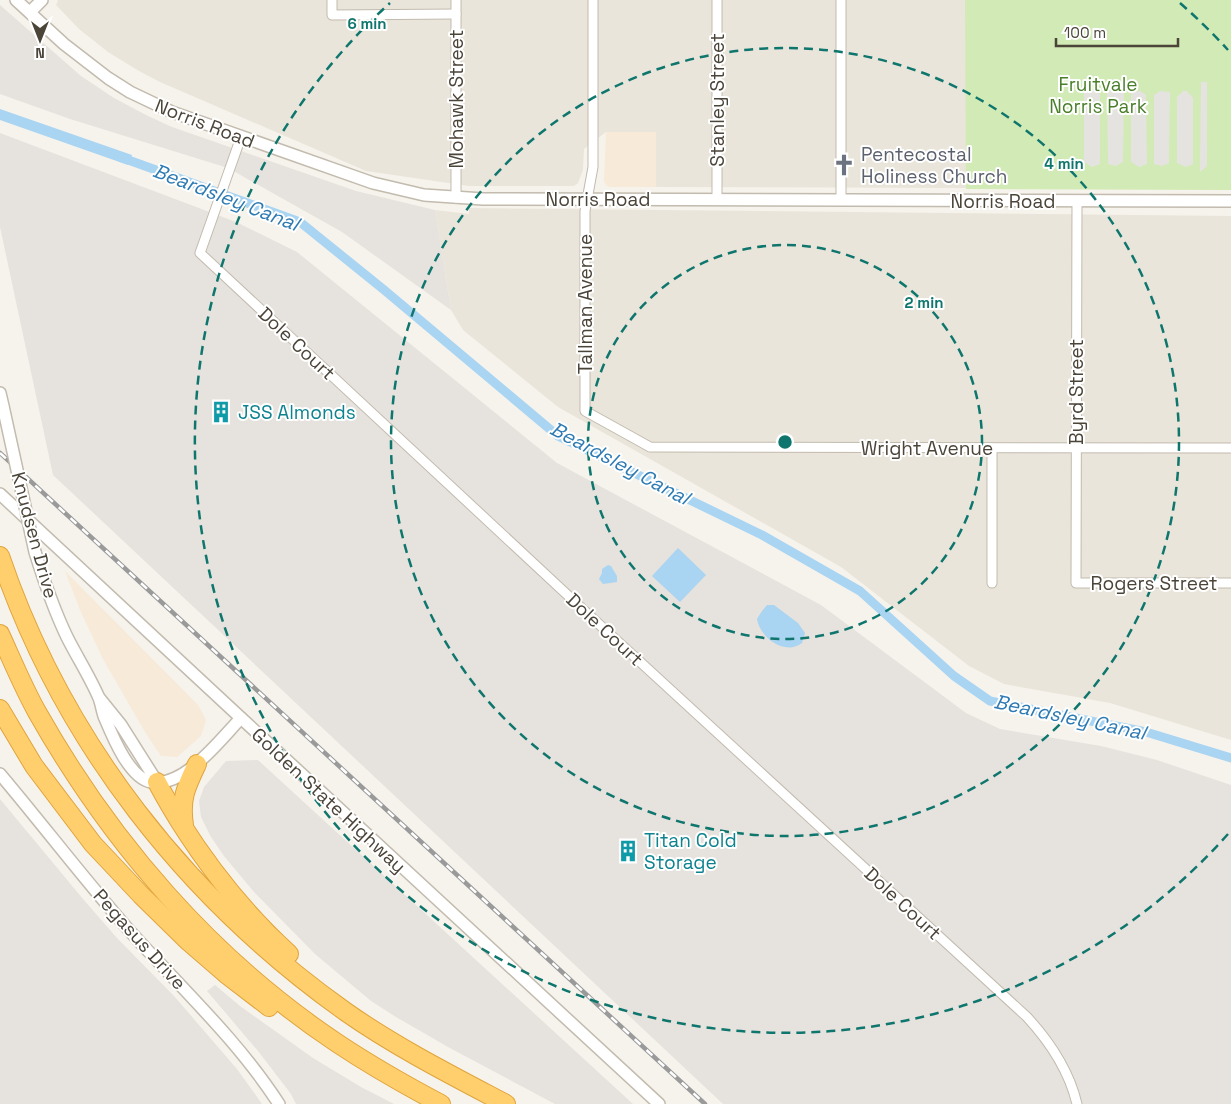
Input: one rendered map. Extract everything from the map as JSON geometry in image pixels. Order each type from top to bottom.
[{"type":"highway","points":[[0,556],[28,629],[75,721],[115,782],[168,851],[211,898],[256,941],[303,980],[348,1013],[403,1048],[506,1104]]},
{"type":"highway","points":[[0,634],[36,710],[68,766],[135,859],[196,927],[235,964],[273,996],[336,1043]]},
{"type":"highway","points":[[0,709],[34,766],[94,844],[141,895],[189,942],[265,1004],[441,1104]]},
{"type":"highway","points":[[186,830],[182,810],[183,794],[196,764]]},
{"type":"highway","points":[[157,782],[215,875],[264,931],[348,1013]]},
{"type":"street","name":"Norris Road","points":[[16,0],[87,63],[130,92],[177,114],[373,183],[424,195],[456,198],[717,200],[1231,201]]},
{"type":"street","points":[[30,12],[42,0]]},
{"type":"street","points":[[332,0],[332,15],[456,14]]},
{"type":"street","name":"Mohawk Street","points":[[456,0],[456,198]]},
{"type":"street","name":"Tallman Avenue","points":[[594,0],[594,167],[586,199],[585,411],[626,434]]},
{"type":"street","name":"Stanley Street","points":[[717,0],[717,200]]},
{"type":"street","points":[[841,0],[841,200]]},
{"type":"street","name":"Dole Court","points":[[242,137],[200,253],[589,615],[1027,1017],[1045,1038],[1061,1062],[1077,1104]]},
{"type":"street","name":"Byrd Street","points":[[1076,201],[1076,583]]},
{"type":"street","name":"Knudsen Drive","points":[[0,393],[35,552],[58,618],[99,698],[121,725],[157,782]]},
{"type":"street","name":"Wright Avenue","points":[[626,434],[650,447],[1231,448]]},
{"type":"street","points":[[992,448],[992,583]]},
{"type":"street","name":"Golden State Highway","points":[[0,494],[659,1104]]},
{"type":"street","name":"Rogers Street","points":[[1076,583],[1231,583]]},
{"type":"street","points":[[157,782],[177,777],[196,764],[240,718]]},
{"type":"street","name":"Pegasus Drive","points":[[0,774],[128,929],[212,1019],[263,1081],[279,1104]]},
{"type":"shaded area","points":[[58,0],[967,0],[966,188],[656,187],[656,132],[606,132],[584,149],[583,170],[578,183],[574,186],[469,186],[366,171],[160,82],[139,71],[108,52],[79,29],[56,5]]},
{"type":"shaded area","points":[[0,5],[81,76],[114,98],[148,116],[172,127],[356,191],[435,210],[451,310],[342,232],[228,168],[70,119],[0,94]]},
{"type":"shaded area","points":[[1201,82],[1207,82],[1207,166],[1200,172]]},
{"type":"shaded area","points":[[1094,90],[1100,94],[1100,164],[1092,167],[1084,162],[1084,91]]},
{"type":"shaded area","points":[[1107,91],[1124,91],[1123,162],[1116,166],[1108,164]]},
{"type":"shaded area","points":[[1141,91],[1146,95],[1147,164],[1139,167],[1131,162],[1131,92]]},
{"type":"shaded area","points":[[1160,91],[1170,92],[1169,163],[1162,166],[1154,164],[1154,95]]},
{"type":"shaded area","points":[[1183,91],[1187,91],[1193,98],[1193,164],[1186,167],[1177,163],[1177,97]]},
{"type":"shaded area","points":[[606,132],[656,132],[656,187],[609,187],[606,185],[604,181]]},
{"type":"shaded area","points":[[0,133],[236,222],[297,252],[557,463],[821,605],[966,713],[1000,729],[1101,746],[1157,760],[1231,785],[1231,1104],[723,1104],[53,475],[0,227]]},
{"type":"shaded area","points":[[469,208],[1231,216],[1231,740],[1110,703],[1004,684],[969,666],[841,567],[558,407],[463,330],[451,310],[435,210],[469,214]]},
{"type":"shaded area","points":[[65,571],[198,705],[206,720],[201,736],[177,757],[161,756],[145,732],[103,659],[80,610]]},
{"type":"shaded area","points":[[258,760],[633,1104],[555,1104],[396,1017],[371,1001],[315,954],[254,892],[224,856],[211,837],[201,817],[199,801],[204,787],[226,761]]},
{"type":"shaded area","points":[[0,799],[117,938],[174,996],[237,1069],[262,1104],[0,1104]]},
{"type":"shaded area","points":[[215,985],[240,1006],[313,1058],[361,1087],[394,1104],[296,1104],[291,1094],[258,1051],[207,991]]},
{"type":"green space","name":"Fruitvale Norris Park","points":[[965,0],[1231,0],[1231,190],[966,189]]},
{"type":"water","points":[[0,109],[132,155],[128,165],[0,120]]},
{"type":"water","points":[[678,548],[706,575],[680,602],[652,576]]},
{"type":"water","points":[[608,565],[611,566],[617,576],[617,582],[603,584],[599,579],[602,569]]},
{"type":"water","points":[[767,605],[774,605],[798,623],[805,633],[802,643],[788,647],[781,646],[774,643],[763,633],[757,619]]},
{"type":"waterway","name":"Beardsley Canal","points":[[120,157],[300,222],[558,436],[762,535],[860,591],[954,676],[990,701],[1146,732],[1231,758]]},
{"type":"railway","points":[[0,453],[705,1104]]},
{"type":"place","name":"Pentecostal Holiness Church","points":[[844,165]]},
{"type":"place","name":"JSS Almonds","points":[[221,412]]},
{"type":"place","name":"Titan Cold Storage","points":[[628,851]]}]
